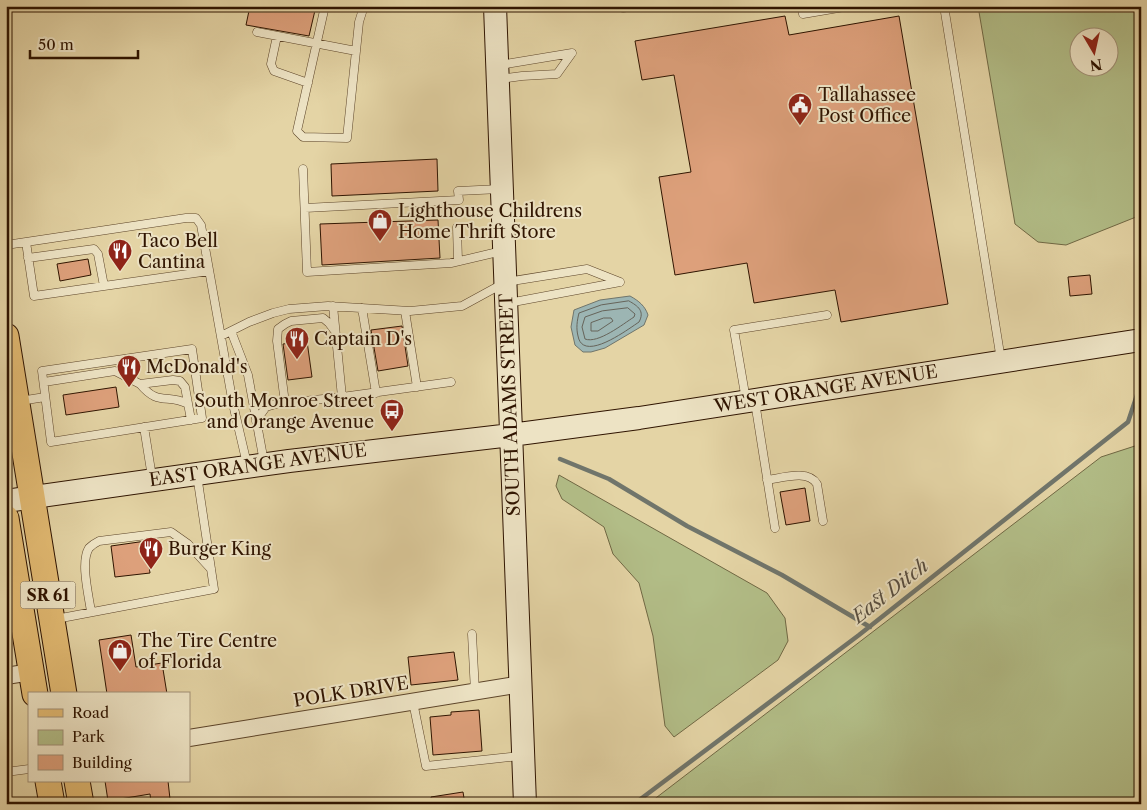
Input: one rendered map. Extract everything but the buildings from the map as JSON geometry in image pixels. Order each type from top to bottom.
[{"type":"main road","name":"SOUTH ADAMS STREET","points":[[495,6],[525,804]]},
{"type":"main road","name":"SR 61","points":[[6,336],[64,692]]},
{"type":"main road","name":"WEST ORANGE AVENUE","points":[[511,435],[751,401],[1141,340]]},
{"type":"main road","name":"EAST ORANGE AVENUE","points":[[6,501],[256,465],[511,435]]},
{"type":"main road","name":"SR 61","points":[[6,518],[10,564],[17,607],[33,683]]},
{"type":"main road","points":[[48,782],[52,804]]},
{"type":"street","points":[[6,676],[33,683]]},
{"type":"street","name":"POLK DRIVE","points":[[190,738],[521,684]]},
{"type":"lane","points":[[325,6],[297,131],[303,137],[347,138],[359,22],[364,6]]},
{"type":"lane","points":[[622,6],[623,8],[634,6]]},
{"type":"lane","points":[[802,6],[803,14],[850,6]]},
{"type":"lane","points":[[944,6],[1001,362]]},
{"type":"lane","points":[[257,32],[356,51]]},
{"type":"lane","points":[[277,36],[272,64],[274,71],[308,84]]},
{"type":"lane","points":[[572,53],[557,74],[522,76],[497,72],[572,53]]},
{"type":"lane","points":[[303,169],[307,272],[458,261],[504,250]]},
{"type":"lane","points":[[305,208],[459,200],[458,191],[502,188]]},
{"type":"lane","points":[[6,245],[196,218],[201,225],[233,404],[256,465]]},
{"type":"lane","points":[[457,227],[458,261]]},
{"type":"lane","points":[[26,242],[34,296],[210,271]]},
{"type":"lane","points":[[28,258],[94,248],[98,254],[104,286]]},
{"type":"lane","points":[[221,336],[273,313],[289,309],[333,306],[405,311],[462,306],[587,269],[620,282],[506,293]]},
{"type":"lane","points":[[333,306],[342,398]]},
{"type":"lane","points":[[362,308],[376,393]]},
{"type":"lane","points":[[405,311],[417,387]]},
{"type":"lane","points":[[775,528],[768,480],[734,330],[827,315]]},
{"type":"lane","points":[[285,403],[277,341],[278,330],[291,321],[323,318],[335,331]]},
{"type":"lane","points":[[231,331],[248,375],[256,421],[256,465]]},
{"type":"lane","points":[[192,349],[202,418],[51,442],[44,382],[42,370],[192,349]]},
{"type":"lane","points":[[44,382],[116,372],[140,384],[157,399],[177,399],[188,404]]},
{"type":"lane","points":[[140,384],[173,380],[180,381],[185,387],[191,420]]},
{"type":"lane","points":[[256,421],[266,407],[276,404],[342,398],[451,382]]},
{"type":"lane","points":[[17,402],[46,397]]},
{"type":"lane","points":[[144,427],[152,479]]},
{"type":"lane","points":[[52,619],[214,589],[197,473]]},
{"type":"lane","points":[[768,480],[804,475],[814,479],[817,484],[823,521]]},
{"type":"lane","points":[[91,612],[85,565],[86,554],[90,547],[98,541],[171,532],[188,544],[211,569]]},
{"type":"lane","points":[[472,634],[475,692]]},
{"type":"lane","points":[[413,702],[426,766],[523,756]]},
{"type":"lane","points":[[6,772],[28,768]]},
{"type":"green space","points":[[978,6],[1141,6],[1141,215],[1066,245],[1038,242],[1015,224]]},
{"type":"green space","points":[[1141,444],[1141,804],[648,804],[1101,457]]},
{"type":"green space","points":[[559,475],[767,593],[785,618],[788,641],[778,660],[674,737],[665,726],[653,636],[639,583],[613,554],[604,527],[562,499],[556,486]]},
{"type":"water","points":[[630,296],[641,304],[647,312],[648,315],[644,325],[605,348],[583,352],[575,345],[571,327],[574,310],[600,300]]},
{"type":"waterway","name":"East Ditch","points":[[634,804],[859,635],[1128,422],[1141,383]]},
{"type":"waterway","points":[[560,459],[609,479],[687,526],[782,575],[870,627]]},
{"type":"place","name":"Tallahassee Post Office","points":[[800,126]]},
{"type":"place","name":"Lighthouse Childrens Home Thrift Store","points":[[380,242]]},
{"type":"place","name":"Taco Bell Cantina","points":[[120,272]]},
{"type":"place","name":"Captain D's","points":[[297,360]]},
{"type":"place","name":"McDonald's","points":[[129,388]]},
{"type":"place","name":"South Monroe Street and Orange Avenue","points":[[392,432]]},
{"type":"place","name":"Burger King","points":[[151,570]]},
{"type":"place","name":"The Tire Centre of Florida","points":[[120,672]]}]
